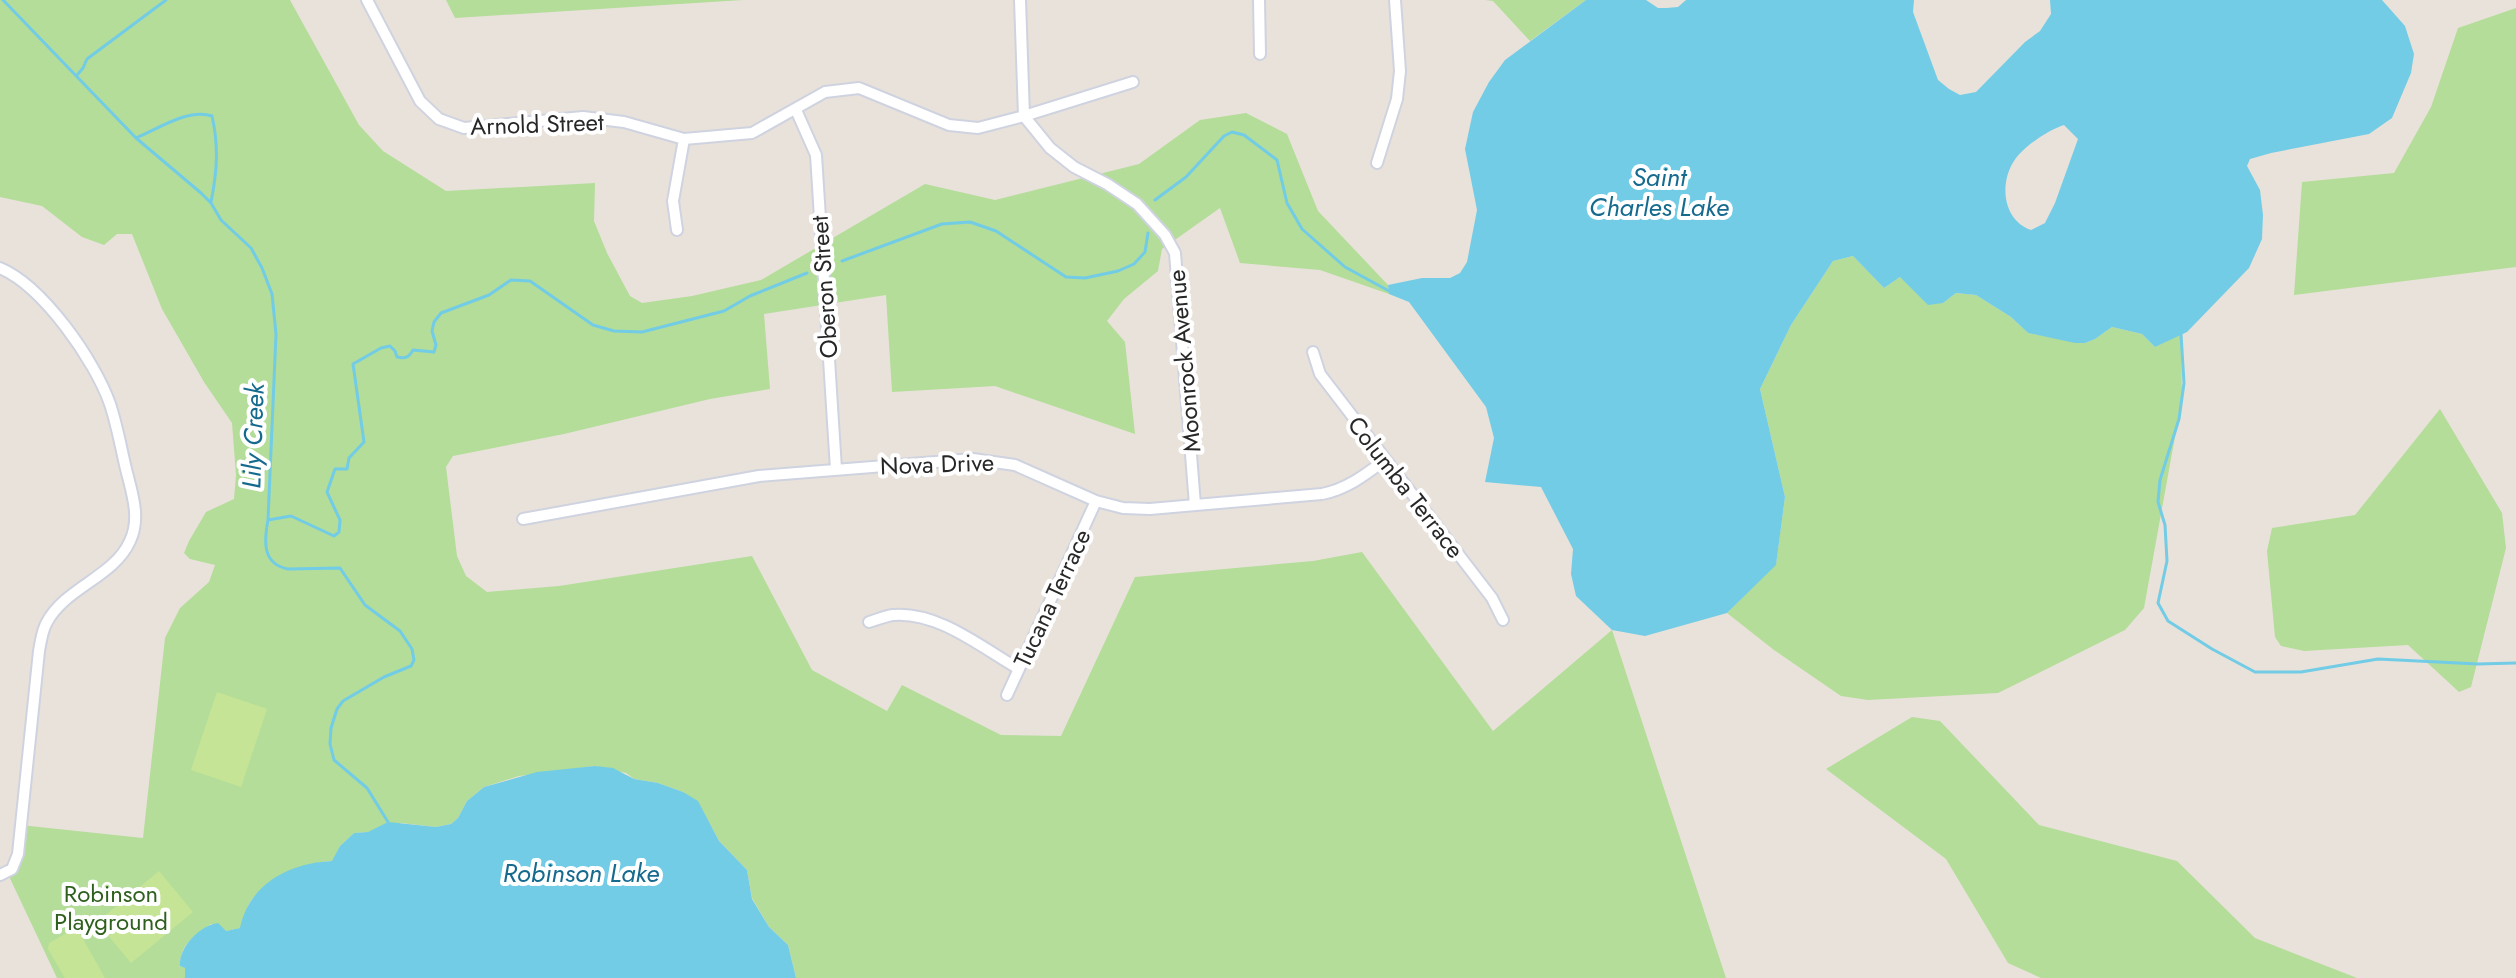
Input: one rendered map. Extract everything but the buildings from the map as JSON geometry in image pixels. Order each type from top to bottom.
[{"type":"street","name":"Arnold Street","points":[[367,0],[420,101],[447,123],[464,128],[594,118],[646,127],[684,139],[752,133],[825,92],[859,88],[949,125],[978,128],[1133,82]]},
{"type":"street","points":[[1020,0],[1024,116]]},
{"type":"street","points":[[1259,0],[1260,54]]},
{"type":"street","points":[[1377,163],[1397,99],[1400,71],[1395,0]]},
{"type":"street","name":"Oberon Street","points":[[796,110],[816,155],[836,469]]},
{"type":"street","name":"Moonrock Avenue","points":[[1024,116],[1050,148],[1074,167],[1137,204],[1165,235],[1175,253],[1195,505]]},
{"type":"street","points":[[677,230],[673,201],[684,139]]},
{"type":"street","points":[[0,268],[20,279],[48,306],[94,371],[109,402],[135,515],[132,535],[115,563],[66,601],[47,622],[39,651],[18,854],[12,869],[0,875]]},
{"type":"street","name":"Columba Terrace","points":[[1313,352],[1320,374],[1492,598],[1503,620]]},
{"type":"street","name":"Nova Drive","points":[[523,519],[759,476],[951,460],[995,461],[1026,469],[1096,501],[1135,509],[1195,505],[1334,492],[1385,460]]},
{"type":"street","name":"Tucana Terrace","points":[[1007,695],[1096,501]]},
{"type":"street","points":[[869,622],[893,615],[936,622],[1019,669]]},
{"type":"green space","name":"Robinson Playground","points":[[0,0],[290,0],[359,125],[383,151],[446,191],[595,183],[594,221],[630,296],[642,303],[692,296],[761,280],[925,184],[995,200],[1139,164],[1200,120],[1246,113],[1287,134],[1318,211],[1388,285],[1389,294],[1320,270],[1240,263],[1220,208],[1162,249],[1158,271],[1124,299],[1107,321],[1125,342],[1135,434],[995,386],[892,392],[886,295],[764,314],[770,389],[710,399],[564,434],[453,456],[446,467],[457,556],[466,576],[487,592],[559,586],[752,556],[812,670],[887,711],[902,685],[1001,735],[1061,736],[1135,577],[1313,561],[1362,552],[1493,731],[1612,630],[1726,978],[796,978],[788,945],[769,927],[752,898],[747,870],[719,841],[710,824],[683,792],[595,766],[519,776],[484,787],[467,801],[451,824],[436,827],[401,823],[354,833],[340,846],[333,861],[300,868],[260,890],[249,905],[241,928],[226,931],[211,924],[194,937],[181,958],[180,966],[185,968],[185,978],[57,978],[7,872],[12,869],[20,825],[143,838],[165,638],[180,608],[209,582],[215,565],[190,559],[184,553],[206,512],[234,499],[236,475],[232,423],[204,382],[162,309],[132,234],[117,234],[104,245],[82,237],[42,206],[0,197]]},
{"type":"green space","points":[[446,0],[743,0],[455,18]]},
{"type":"green space","points":[[1485,0],[1586,0],[1530,41],[1493,1]]},
{"type":"green space","points":[[2516,8],[2516,267],[2294,295],[2302,182],[2394,173],[2431,107],[2458,28]]},
{"type":"green space","points":[[1853,256],[1884,288],[1900,277],[1943,303],[1956,293],[1976,295],[2011,317],[2028,333],[2085,343],[2112,327],[2142,334],[2155,347],[2181,334],[2182,398],[2144,608],[2125,630],[1998,693],[1868,700],[1841,696],[1727,613],[1776,564],[1785,497],[1760,389],[1791,325],[1833,261]]},
{"type":"green space","points":[[2440,409],[2502,513],[2506,548],[2471,687],[2459,692],[2408,645],[2304,651],[2281,646],[2275,637],[2267,551],[2272,528],[2355,515]]},
{"type":"green space","points":[[217,692],[267,709],[241,787],[191,770]]},
{"type":"green space","points":[[1912,717],[1940,721],[2039,825],[2177,861],[2255,938],[2357,978],[2041,978],[2008,963],[1946,859],[1826,769]]},
{"type":"green space","points":[[159,871],[193,912],[131,963],[97,922]]},
{"type":"green space","points":[[74,929],[78,930],[105,978],[65,978],[48,949],[49,943]]},
{"type":"water","name":"Saint Charles Lake","points":[[1586,0],[1646,0],[1658,8],[1666,8],[1678,7],[1686,0],[1914,0],[1913,12],[1938,80],[1960,95],[1976,92],[2040,31],[2051,14],[2050,0],[2382,0],[2405,26],[2414,54],[2411,73],[2392,118],[2369,134],[2250,159],[2247,166],[2260,190],[2263,215],[2262,239],[2249,268],[2187,332],[2155,347],[2142,334],[2112,327],[2085,343],[2028,333],[2011,317],[1976,295],[1956,293],[1943,303],[1928,305],[1900,277],[1884,288],[1853,256],[1833,261],[1791,325],[1760,389],[1785,497],[1776,565],[1727,613],[1645,636],[1612,630],[1576,596],[1571,574],[1573,549],[1541,487],[1485,482],[1494,438],[1486,407],[1409,302],[1389,294],[1388,285],[1422,278],[1450,278],[1460,273],[1467,262],[1477,210],[1465,149],[1473,112],[1505,60]],"holes":[[[2064,125],[2078,139],[2045,223],[2031,230],[2022,225],[2014,218],[2006,200],[2006,180],[2014,161],[2036,140]]]},
{"type":"water","name":"Robinson Lake","points":[[595,766],[613,768],[634,779],[658,783],[698,801],[719,841],[747,870],[752,899],[769,927],[788,945],[796,978],[185,978],[185,968],[180,966],[181,959],[197,933],[218,923],[226,931],[240,928],[252,899],[262,888],[286,871],[332,861],[340,846],[354,833],[368,832],[388,822],[436,827],[451,824],[467,801],[484,787],[537,772]]},
{"type":"waterway","name":"Lily Creek","points":[[3,0],[136,138],[211,203],[221,220],[251,248],[262,268],[272,294],[276,334],[266,536],[269,557],[288,569],[340,568],[365,605],[400,631],[412,649],[414,660],[411,666],[384,677],[343,701],[331,728],[330,744],[334,760],[367,788],[388,822]]},
{"type":"waterway","points":[[78,74],[87,59],[166,0]]},
{"type":"waterway","points":[[136,138],[183,117],[212,116],[216,159],[211,202]]},
{"type":"waterway","points":[[1155,200],[1186,177],[1224,136],[1232,132],[1244,135],[1277,160],[1287,203],[1302,229],[1345,267],[1389,291]]},
{"type":"waterway","points":[[842,261],[942,224],[970,222],[996,231],[1066,277],[1085,278],[1134,264],[1145,252],[1148,233]]},
{"type":"waterway","points":[[268,520],[291,516],[334,536],[339,532],[340,520],[327,492],[335,469],[347,469],[349,458],[364,442],[353,364],[390,346],[400,358],[407,357],[413,350],[434,352],[436,345],[432,331],[441,313],[489,295],[511,280],[530,281],[593,325],[614,331],[642,332],[724,311],[750,296],[807,273]]},
{"type":"waterway","points":[[2181,334],[2184,383],[2179,419],[2160,480],[2158,502],[2165,525],[2167,561],[2158,603],[2168,621],[2255,672],[2301,672],[2378,659],[2516,663]]}]
